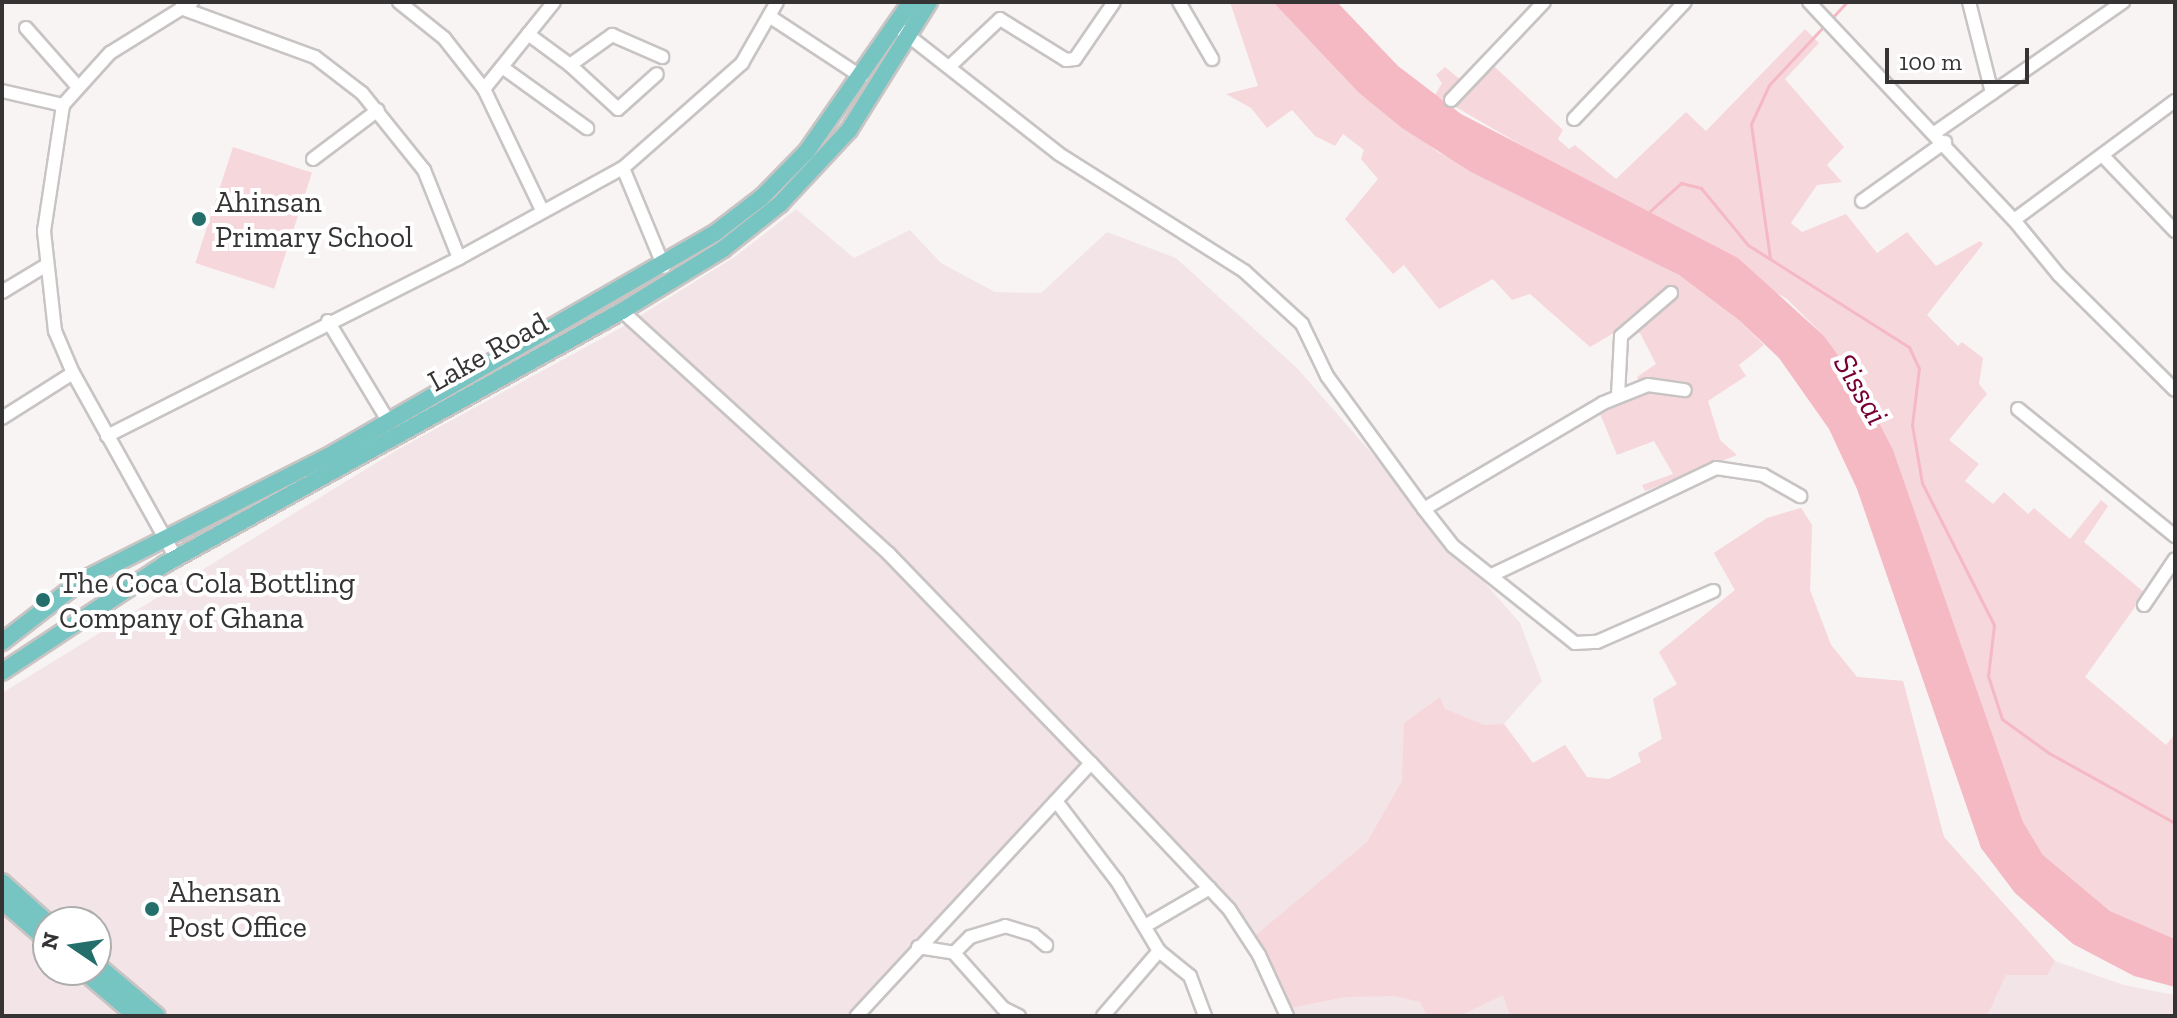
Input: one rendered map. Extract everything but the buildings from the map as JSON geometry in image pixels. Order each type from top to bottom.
[{"type":"main road","name":"Lake Road","points":[[2,672],[176,558],[622,311],[723,249],[780,204],[849,130],[902,30],[911,2]]},
{"type":"main road","name":"Lake Road","points":[[2,642],[81,581],[389,422],[664,267],[762,197],[807,151],[862,77],[929,2]]},
{"type":"main road","points":[[2,882],[32,909]]},
{"type":"main road","points":[[2,901],[32,927]]},
{"type":"main road","points":[[112,978],[157,1016]]},
{"type":"main road","points":[[101,986],[136,1016]]},
{"type":"street","points":[[399,2],[444,38],[484,89],[542,210]]},
{"type":"street","points":[[484,89],[554,2]]},
{"type":"street","points":[[949,67],[1000,19],[1066,60],[1075,59],[1114,2]]},
{"type":"street","points":[[1179,2],[1212,59]]},
{"type":"street","points":[[1451,100],[1544,2]]},
{"type":"street","points":[[1574,119],[1685,2]]},
{"type":"street","points":[[1809,2],[1940,137],[2059,275],[2175,390]]},
{"type":"street","points":[[1969,2],[1992,93]]},
{"type":"street","points":[[1862,201],[1992,93],[2123,2]]},
{"type":"street","points":[[107,436],[328,321],[459,258],[623,168],[742,63],[776,3]]},
{"type":"street","points":[[176,558],[73,373],[55,331],[45,266],[45,198],[63,105],[110,53],[186,5],[315,57],[378,110],[424,170],[459,258]]},
{"type":"street","points":[[769,16],[862,77]]},
{"type":"street","points":[[26,28],[78,87]]},
{"type":"street","points":[[902,30],[1091,177],[1222,254],[1302,324],[1327,376],[1453,546],[1494,574],[1559,634],[1575,643],[1597,642],[1713,591]]},
{"type":"street","points":[[528,34],[570,65],[618,109],[657,74]]},
{"type":"street","points":[[570,65],[612,35],[662,57]]},
{"type":"street","points":[[502,67],[587,128]]},
{"type":"street","points":[[2,91],[63,105]]},
{"type":"street","points":[[2014,220],[2104,157],[2175,101]]},
{"type":"street","points":[[313,159],[378,110]]},
{"type":"street","points":[[2104,157],[2175,231]]},
{"type":"street","points":[[623,168],[664,267]]},
{"type":"street","points":[[2,292],[45,266]]},
{"type":"street","points":[[1618,396],[1621,336],[1671,293]]},
{"type":"street","points":[[622,311],[888,553],[1210,888],[1259,955],[1287,1016]]},
{"type":"street","points":[[328,321],[389,422]]},
{"type":"street","points":[[2,418],[73,373]]},
{"type":"street","points":[[1424,509],[1618,396],[1648,385],[1685,390]]},
{"type":"street","points":[[2018,409],[2175,536]]},
{"type":"street","points":[[1494,574],[1716,468],[1763,475],[1800,496]]},
{"type":"street","points":[[2144,605],[2175,559]]},
{"type":"street","points":[[857,1016],[1091,763]]},
{"type":"street","points":[[1056,801],[1145,926],[1159,951],[1190,976],[1205,1016]]},
{"type":"street","points":[[1145,926],[1210,888]]},
{"type":"street","points":[[954,953],[970,937],[1005,926],[1034,935],[1046,945]]},
{"type":"street","points":[[918,947],[954,953],[1003,1008],[1019,1016]]},
{"type":"street","points":[[1103,1016],[1159,951]]},
{"type":"shaded area","points":[[1230,2],[1273,2],[1358,92],[1438,152],[1679,275],[1740,321],[1764,345],[1739,365],[1746,376],[1708,401],[1720,440],[1737,455],[1645,491],[1642,485],[1673,474],[1654,441],[1617,455],[1598,409],[1643,392],[1637,377],[1656,364],[1640,333],[1612,334],[1590,347],[1530,294],[1512,300],[1493,279],[1439,309],[1404,265],[1393,274],[1345,219],[1378,179],[1361,159],[1364,150],[1343,134],[1335,146],[1315,136],[1292,110],[1267,128],[1251,108],[1226,94],[1258,86]]},
{"type":"shaded area","points":[[1805,29],[1819,43],[1785,79],[1844,147],[1827,165],[1842,182],[1817,185],[1791,223],[1802,232],[1846,214],[1877,253],[1907,232],[1936,266],[1980,241],[1983,244],[1927,315],[1958,346],[1962,342],[1983,358],[1979,384],[1987,394],[1949,440],[1979,464],[1965,481],[1993,504],[2004,492],[2028,514],[2034,508],[2070,539],[2101,500],[2108,506],[2084,542],[2145,593],[2085,677],[2166,745],[2175,734],[2175,939],[2110,911],[2043,855],[2023,822],[1893,451],[1858,382],[1824,336],[1787,299],[1435,95],[1442,83],[1436,75],[1445,67],[1462,81],[1485,58],[1563,130],[1558,139],[1569,149],[1575,145],[1616,179],[1686,112],[1706,131]]},
{"type":"shaded area","points":[[233,147],[312,173],[274,289],[195,263]]},
{"type":"shaded area","points":[[796,209],[854,258],[910,230],[941,263],[995,292],[1041,293],[1107,232],[1176,258],[1298,369],[1520,623],[1542,681],[1504,724],[1533,763],[1565,745],[1587,777],[1609,780],[1641,762],[1638,753],[1662,739],[1653,699],[1677,684],[1659,652],[1735,590],[1714,553],[1767,518],[1801,508],[1812,525],[1810,590],[1831,645],[1857,677],[1903,681],[1944,838],[2055,961],[2124,985],[2175,995],[2175,1016],[1296,1016],[1247,921],[1091,754],[851,1016],[2,1016],[2,693],[397,450],[617,330],[736,256]]},
{"type":"shaded area","points":[[1801,508],[1812,525],[1810,590],[1831,645],[1857,677],[1903,681],[1944,837],[2055,961],[2047,975],[2006,975],[1987,1016],[1510,1016],[1503,995],[1460,1016],[1427,1016],[1420,1002],[1395,996],[1345,997],[1291,1008],[1256,935],[1367,842],[1402,781],[1404,723],[1440,697],[1445,709],[1484,725],[1504,724],[1533,763],[1565,745],[1587,777],[1609,779],[1641,762],[1638,753],[1662,739],[1653,699],[1677,684],[1659,652],[1735,590],[1714,553],[1767,518]]},
{"type":"water","name":"Sissai","points":[[1273,2],[1337,2],[1398,66],[1461,114],[1738,258],[1824,336],[1858,382],[1893,450],[2023,822],[2043,855],[2110,911],[2175,939],[2175,987],[2134,976],[2073,944],[2015,893],[1981,848],[1857,489],[1829,429],[1779,358],[1740,321],[1679,275],[1471,172],[1402,128],[1358,92]]},
{"type":"waterway","points":[[1830,20],[1847,2]]},
{"type":"waterway","points":[[1770,258],[1751,124],[1769,85],[1825,25]]},
{"type":"waterway","points":[[1650,211],[1681,183],[1701,188],[1748,245],[1909,347],[1919,368],[1912,425],[1922,483],[1994,625],[1988,676],[2002,719],[2049,753],[2175,823]]},
{"type":"place","name":"Ahinsan Primary School","points":[[199,219]]},
{"type":"place","name":"The Coca Cola Bottling Company of Ghana","points":[[43,600]]},
{"type":"place","name":"Ahensan Post Office","points":[[152,909]]}]
